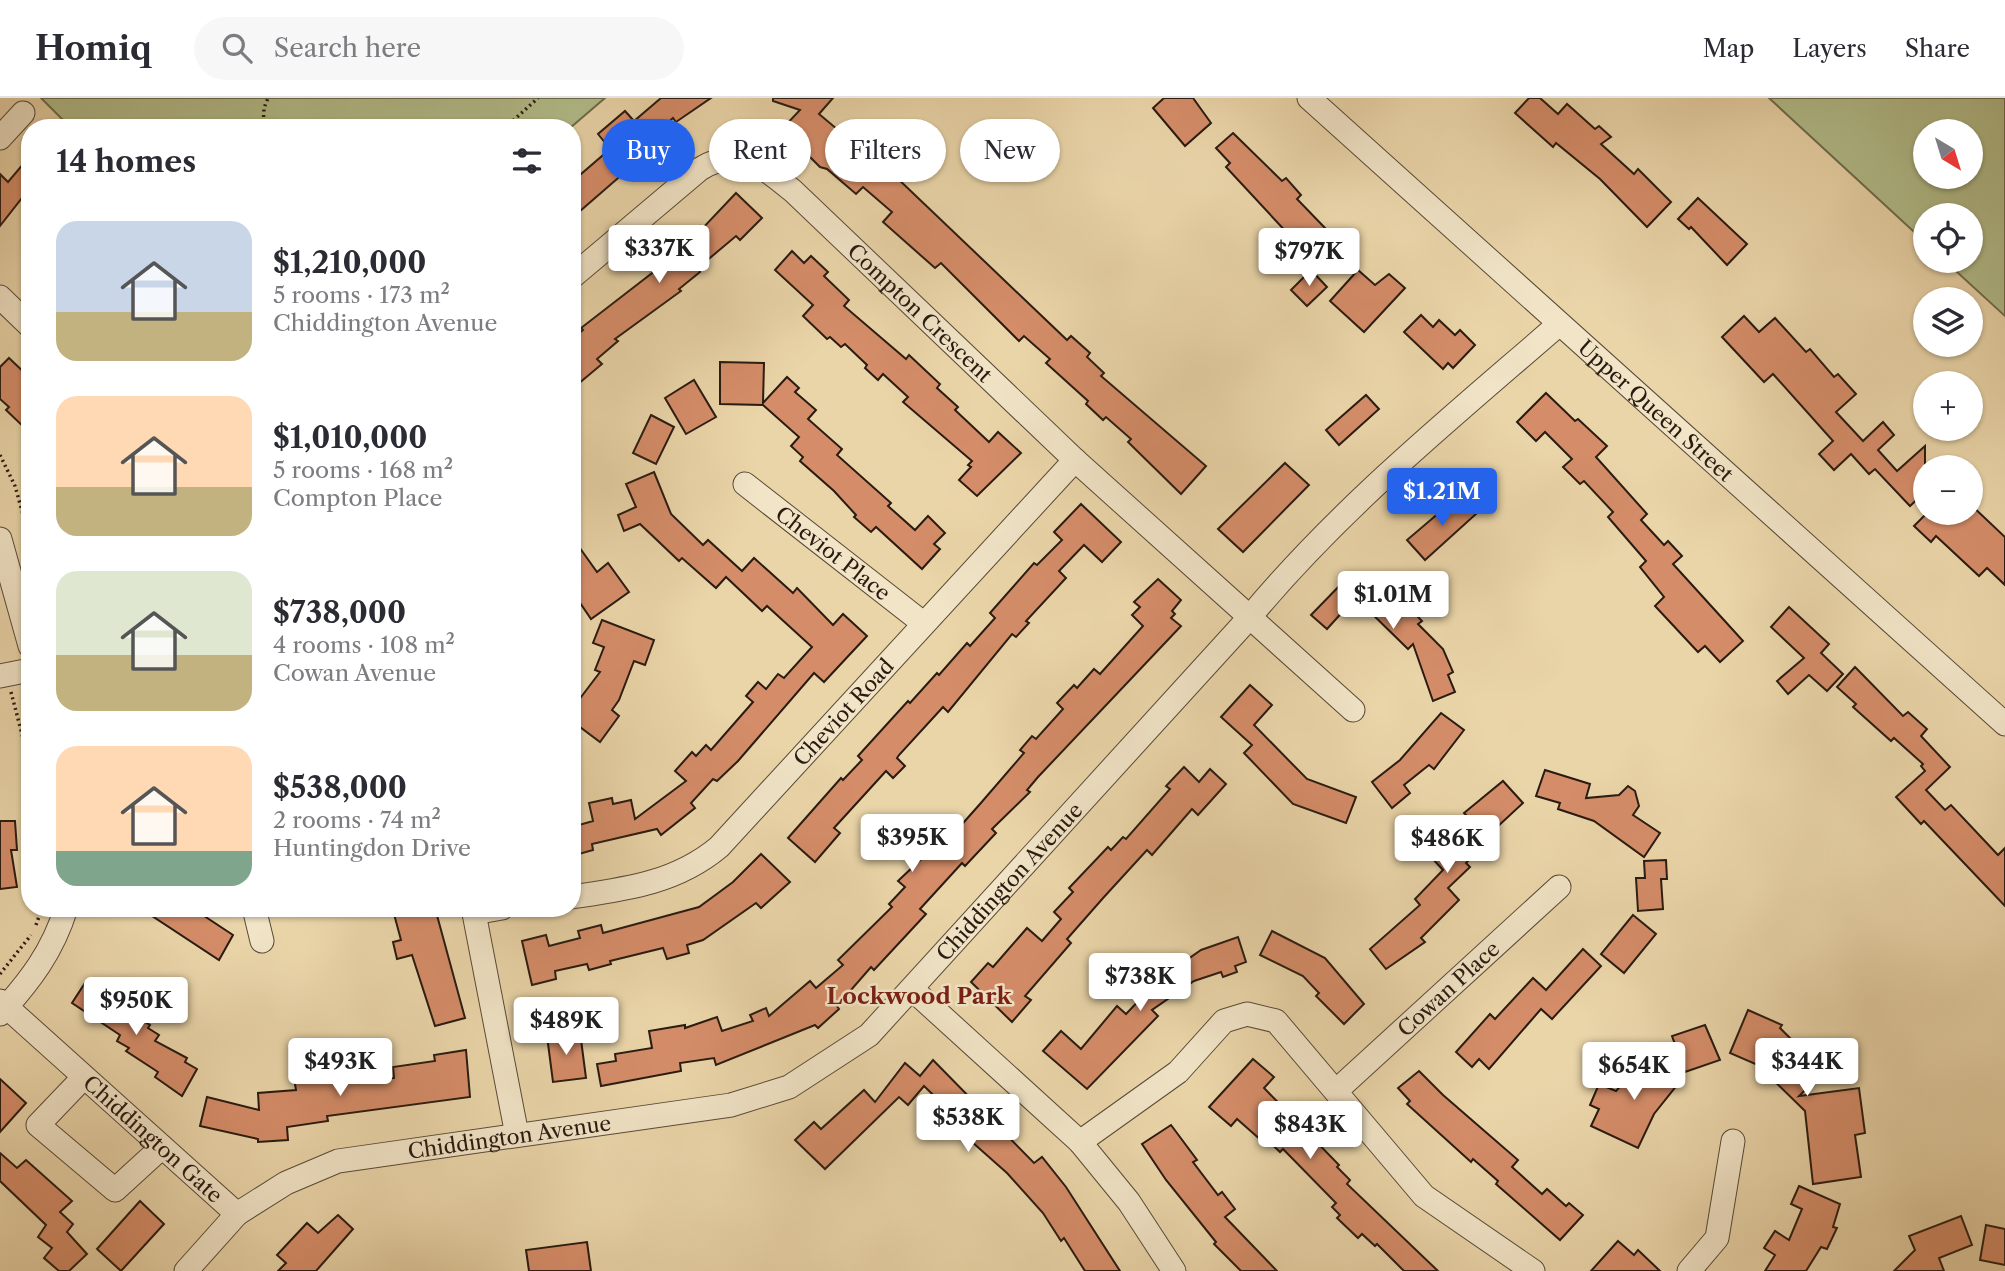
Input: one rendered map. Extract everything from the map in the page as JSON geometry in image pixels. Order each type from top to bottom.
[{"type":"street","name":"Upper Queen Street","points":[[1309,98],[1558,325],[2005,724]]},
{"type":"street","points":[[0,138],[23,113]]},
{"type":"street","name":"Compton Crescent","points":[[581,269],[700,169],[715,160],[739,158],[762,166],[793,191],[1075,460],[1353,710]]},
{"type":"street","points":[[0,297],[21,318]]},
{"type":"street","name":"Chiddington Avenue","points":[[186,1271],[237,1214],[286,1183],[338,1161],[731,1105],[789,1087],[869,1035],[913,990],[1249,618],[1289,569],[1374,486],[1558,325]]},
{"type":"street","name":"Cheviot Road","points":[[581,895],[671,878],[699,864],[719,847],[1075,460]]},
{"type":"street","name":"Cheviot Place","points":[[745,484],[923,623]]},
{"type":"street","points":[[0,539],[21,614]]},
{"type":"street","points":[[4,680],[21,673]]},
{"type":"street","name":"Cowan Place","points":[[1336,1091],[1559,887]]},
{"type":"street","points":[[2,1007],[33,978],[58,936],[63,917]]},
{"type":"street","points":[[475,917],[517,1135]]},
{"type":"street","points":[[913,990],[1080,1142],[1129,1202],[1174,1271]]},
{"type":"street","name":"Chiddington Gate","points":[[2,1007],[237,1214]]},
{"type":"street","points":[[1080,1142],[1178,1072],[1224,1021],[1247,1014],[1276,1021],[1424,1196],[1533,1271]]},
{"type":"street","points":[[83,1078],[38,1125],[114,1190],[162,1147]]},
{"type":"street","points":[[1689,1271],[1717,1238],[1733,1141]]},
{"type":"path","points":[[264,119],[268,98]]},
{"type":"path","points":[[515,119],[538,98]]},
{"type":"path","points":[[0,455],[15,486],[21,507]]},
{"type":"path","points":[[4,680],[21,736]]},
{"type":"path","points":[[0,974],[33,933],[39,917]]},
{"type":"green space","points":[[41,98],[605,98],[580,119],[62,119]]},
{"type":"green space","points":[[1769,98],[2005,98],[2005,316],[1983,296],[1983,287],[1973,287],[1958,273],[1983,273],[1983,203],[1913,203],[1913,231]]},
{"type":"building","points":[[661,98],[711,98],[680,119],[636,119]]},
{"type":"building","points":[[773,98],[833,98],[819,114],[825,119],[825,168],[811,158],[811,119],[791,119],[800,110],[773,101]]},
{"type":"building","points":[[1164,98],[1193,98],[1211,123],[1185,146],[1153,108]]},
{"type":"building","points":[[1529,98],[1540,98],[1558,114],[1567,104],[1595,129],[1599,126],[1611,137],[1601,144],[1634,174],[1638,169],[1671,202],[1647,227],[1600,179],[1556,143],[1553,147],[1515,113]]},
{"type":"building","points":[[625,111],[632,119],[616,119]]},
{"type":"building","points":[[1233,133],[1282,181],[1286,178],[1301,195],[1297,199],[1326,229],[1303,250],[1226,167],[1230,163],[1216,148]]},
{"type":"building","points":[[602,156],[602,182],[614,182],[581,210],[581,174]]},
{"type":"building","points":[[21,167],[21,199],[0,226],[0,174],[8,182]]},
{"type":"building","points":[[842,182],[901,182],[1067,340],[1071,336],[1090,353],[1087,357],[1104,373],[1101,376],[1206,466],[1181,494],[1128,442],[1131,439],[1106,417],[1103,420],[1086,404],[1088,401],[1046,363],[1050,359],[1024,336],[1019,341],[941,263],[935,268],[883,222],[892,212],[863,187],[856,194]]},
{"type":"building","points":[[736,193],[762,218],[740,240],[736,236],[698,268],[700,272],[679,289],[681,291],[615,339],[618,341],[597,359],[602,364],[581,382],[581,328],[665,263],[661,258],[700,226],[702,229]]},
{"type":"building","points":[[1698,198],[1747,244],[1727,265],[1691,227],[1689,229],[1678,219]]},
{"type":"building","points":[[792,251],[804,263],[811,256],[828,272],[824,276],[849,300],[844,306],[906,359],[909,355],[940,384],[937,388],[958,407],[955,410],[989,442],[998,432],[1021,453],[977,496],[959,480],[971,467],[968,465],[972,461],[903,402],[908,397],[883,374],[878,380],[845,344],[841,347],[830,337],[827,339],[803,316],[813,305],[775,270]]},
{"type":"building","points":[[1311,270],[1327,287],[1307,306],[1291,290]]},
{"type":"building","points":[[1358,270],[1375,285],[1389,274],[1405,288],[1364,332],[1330,301]]},
{"type":"building","points":[[1421,315],[1433,327],[1439,320],[1455,335],[1460,330],[1475,345],[1453,368],[1448,363],[1443,369],[1404,332]]},
{"type":"building","points":[[1744,316],[1759,332],[1775,318],[1806,352],[1810,349],[1834,377],[1838,374],[1856,394],[1836,412],[1863,441],[1883,422],[1894,435],[1878,450],[1897,471],[1913,457],[1913,503],[1910,506],[1875,469],[1869,474],[1851,454],[1834,470],[1819,454],[1833,441],[1773,374],[1764,382],[1722,337]]},
{"type":"building","points":[[9,358],[21,369],[21,424],[6,410],[9,407],[0,399],[0,367]]},
{"type":"building","points":[[720,362],[764,363],[763,403],[787,377],[799,388],[795,392],[816,410],[808,419],[842,449],[837,455],[891,503],[888,506],[915,530],[928,516],[945,533],[934,544],[940,549],[922,569],[876,527],[871,532],[854,517],[856,515],[834,491],[800,461],[803,457],[791,446],[799,437],[763,405],[720,404]]},
{"type":"building","points":[[694,380],[716,417],[686,434],[665,398]]},
{"type":"building","points":[[1546,393],[1575,421],[1578,419],[1607,446],[1596,457],[1647,514],[1641,520],[1664,545],[1668,541],[1682,556],[1673,564],[1743,641],[1720,662],[1705,646],[1698,652],[1655,606],[1664,597],[1640,567],[1646,561],[1608,517],[1613,512],[1584,481],[1580,484],[1563,467],[1572,459],[1545,432],[1536,441],[1517,422]]},
{"type":"building","points":[[1366,395],[1379,409],[1339,445],[1326,430]]},
{"type":"building","points":[[651,415],[674,427],[656,464],[633,453]]},
{"type":"building","points":[[1925,446],[1925,455],[1915,455]]},
{"type":"building","points":[[1285,463],[1309,485],[1243,552],[1218,529]]},
{"type":"building","points":[[654,472],[671,514],[703,545],[708,540],[742,571],[754,558],[793,593],[797,588],[833,625],[843,614],[867,636],[824,682],[814,673],[738,761],[717,781],[713,779],[691,803],[695,808],[661,835],[657,829],[592,844],[593,850],[581,853],[581,824],[593,821],[589,803],[612,798],[613,804],[631,800],[635,819],[686,781],[675,771],[692,752],[696,756],[706,745],[711,750],[753,702],[746,696],[758,682],[766,689],[778,674],[784,678],[812,647],[767,606],[762,611],[726,577],[716,588],[682,558],[679,561],[640,524],[624,531],[618,515],[636,507],[626,484]]},
{"type":"building","points":[[1460,495],[1476,514],[1425,560],[1407,540]]},
{"type":"building","points":[[1081,504],[1121,542],[1102,562],[1084,545],[1059,571],[1066,578],[1026,621],[1029,623],[1016,637],[1012,634],[948,712],[943,707],[899,755],[897,758],[905,766],[893,778],[886,771],[834,828],[840,833],[815,862],[788,838],[841,778],[843,780],[862,760],[858,756],[908,701],[910,703],[937,673],[939,675],[967,643],[970,646],[995,618],[990,613],[1034,563],[1037,565],[1062,540],[1054,532]]},
{"type":"building","points":[[1983,516],[2005,537],[2005,585],[1987,568],[1979,576],[1936,536],[1931,542],[1914,526],[1983,525]]},
{"type":"building","points":[[581,550],[597,572],[608,563],[629,592],[591,619],[581,604]]},
{"type":"building","points":[[1350,575],[1383,605],[1389,599],[1399,609],[1396,603],[1403,609],[1407,605],[1422,621],[1418,624],[1443,649],[1453,672],[1448,675],[1455,692],[1433,701],[1413,644],[1408,649],[1362,604],[1353,614],[1346,608],[1327,629],[1311,615]]},
{"type":"building","points":[[1158,579],[1181,600],[1172,611],[1175,614],[1171,618],[1181,626],[1038,777],[1027,790],[1030,792],[992,829],[996,833],[965,866],[962,863],[920,909],[926,914],[874,970],[871,967],[837,1006],[839,1009],[818,1028],[815,1025],[716,1065],[714,1058],[680,1063],[681,1071],[601,1086],[597,1064],[616,1061],[615,1054],[652,1048],[649,1031],[685,1025],[685,1028],[717,1017],[722,1031],[753,1021],[750,1015],[766,1008],[769,1016],[810,981],[816,988],[843,965],[838,960],[892,907],[889,904],[905,887],[898,881],[954,828],[956,831],[1024,753],[1020,750],[1032,736],[1036,739],[1063,709],[1057,703],[1074,685],[1077,688],[1094,669],[1100,674],[1143,626],[1132,615],[1140,607],[1134,602]]},
{"type":"building","points":[[1789,607],[1829,644],[1821,653],[1843,674],[1827,691],[1809,675],[1788,694],[1777,681],[1804,658],[1771,627]]},
{"type":"building","points":[[602,620],[654,640],[645,665],[634,661],[619,700],[612,710],[619,716],[600,742],[581,728],[581,697],[600,672],[595,670],[604,647],[593,643]]},
{"type":"building","points":[[1855,667],[1903,716],[1908,712],[1927,729],[1921,736],[1950,767],[1926,790],[1945,810],[1951,805],[1998,855],[2005,848],[2005,906],[1924,821],[1921,824],[1896,797],[1925,771],[1921,766],[1923,764],[1894,738],[1891,741],[1853,707],[1856,704],[1837,687]]},
{"type":"building","points":[[1250,685],[1272,705],[1254,725],[1307,779],[1356,797],[1346,823],[1293,804],[1244,753],[1252,745],[1221,717]]},
{"type":"building","points":[[1441,713],[1464,730],[1434,769],[1429,765],[1404,785],[1410,793],[1392,808],[1372,782],[1400,760]]},
{"type":"building","points":[[1184,767],[1199,782],[1210,769],[1226,784],[1198,815],[1192,809],[1152,855],[1147,850],[1104,897],[1067,939],[1071,943],[1025,996],[1031,1000],[1012,1022],[971,982],[988,963],[993,967],[1027,928],[1042,941],[1061,919],[1054,912],[1073,892],[1069,888],[1108,847],[1111,850],[1123,837],[1126,839],[1170,789],[1166,786]]},
{"type":"building","points":[[1545,770],[1590,784],[1586,798],[1619,795],[1628,786],[1635,791],[1639,806],[1633,815],[1660,833],[1644,857],[1594,821],[1558,809],[1560,803],[1536,796]]},
{"type":"building","points":[[1503,781],[1523,803],[1482,841],[1485,844],[1466,863],[1470,867],[1448,888],[1459,900],[1421,938],[1425,942],[1386,969],[1370,949],[1420,905],[1415,899],[1443,870],[1432,858],[1473,822],[1464,813]]},
{"type":"building","points":[[0,821],[15,821],[17,850],[11,850],[17,887],[0,889]]},
{"type":"building","points":[[761,854],[790,882],[761,908],[756,903],[703,940],[687,945],[689,953],[667,959],[663,948],[610,961],[611,964],[589,970],[587,964],[555,971],[556,979],[532,985],[522,941],[546,935],[549,946],[580,938],[578,931],[601,925],[603,933],[699,907],[733,882]]},
{"type":"building","points":[[1666,860],[1667,879],[1661,879],[1663,909],[1638,911],[1636,878],[1645,878],[1644,861]]},
{"type":"building","points":[[1633,915],[1656,934],[1624,973],[1601,954]]},
{"type":"building","points":[[154,917],[206,917],[233,935],[219,960]]},
{"type":"building","points":[[395,917],[437,917],[465,1018],[435,1026],[412,955],[397,959],[393,942],[401,940]]},
{"type":"building","points":[[1272,931],[1325,958],[1364,1004],[1344,1024],[1316,996],[1319,993],[1303,976],[1260,955]]},
{"type":"building","points":[[1238,937],[1246,962],[1235,966],[1237,972],[1223,977],[1221,972],[1194,981],[1152,1010],[1158,1016],[1087,1089],[1043,1051],[1061,1031],[1081,1049],[1117,1006],[1126,1014],[1148,991],[1140,979],[1162,964],[1168,973],[1201,950]]},
{"type":"building","points":[[1583,949],[1601,966],[1552,1019],[1541,1009],[1489,1069],[1479,1059],[1472,1067],[1456,1052],[1490,1014],[1495,1019],[1533,978],[1546,990]]},
{"type":"building","points":[[87,980],[118,1000],[116,1004],[150,1025],[148,1028],[159,1035],[155,1041],[187,1058],[185,1062],[197,1069],[182,1096],[155,1077],[158,1072],[126,1051],[129,1048],[117,1041],[120,1035],[72,1003]]},
{"type":"building","points":[[1748,1010],[1782,1025],[1780,1028],[1824,1072],[1799,1096],[1859,1088],[1865,1133],[1855,1135],[1861,1177],[1813,1184],[1805,1111],[1758,1065],[1730,1053]]},
{"type":"building","points":[[1705,1025],[1720,1060],[1685,1072],[1672,1036]]},
{"type":"building","points":[[580,1032],[586,1078],[553,1082],[547,1036]]},
{"type":"building","points":[[466,1050],[470,1097],[327,1116],[328,1121],[287,1127],[288,1140],[258,1142],[258,1139],[200,1126],[207,1097],[259,1110],[258,1093],[296,1090],[294,1078],[357,1066],[359,1083],[394,1078],[393,1067],[435,1061],[434,1055]]},
{"type":"building","points":[[1648,1055],[1654,1060],[1656,1057],[1681,1080],[1654,1114],[1638,1148],[1591,1126],[1599,1109],[1590,1105],[1599,1084],[1616,1091]]},
{"type":"building","points":[[1253,1059],[1274,1077],[1264,1088],[1339,1165],[1337,1167],[1350,1180],[1347,1184],[1438,1271],[1404,1271],[1377,1244],[1375,1246],[1362,1234],[1358,1238],[1337,1218],[1340,1215],[1332,1207],[1336,1203],[1283,1149],[1280,1152],[1266,1139],[1263,1142],[1237,1119],[1231,1126],[1209,1107]]},
{"type":"building","points":[[933,1060],[1034,1163],[1042,1157],[1066,1187],[1120,1271],[1085,1271],[1064,1238],[1061,1241],[1043,1213],[1007,1173],[955,1127],[960,1121],[924,1086],[908,1105],[899,1097],[825,1169],[795,1140],[814,1122],[821,1129],[864,1090],[875,1102],[905,1063],[920,1076]]},
{"type":"building","points":[[1419,1071],[1518,1160],[1512,1167],[1542,1194],[1547,1189],[1566,1206],[1569,1203],[1583,1215],[1560,1240],[1496,1184],[1498,1181],[1473,1159],[1471,1162],[1407,1104],[1410,1101],[1398,1088]]},
{"type":"building","points":[[0,1079],[26,1103],[0,1132]]},
{"type":"building","points":[[1171,1125],[1197,1160],[1193,1162],[1218,1195],[1222,1192],[1235,1209],[1225,1217],[1277,1271],[1241,1271],[1214,1244],[1216,1242],[1166,1180],[1142,1144]]},
{"type":"building","points":[[0,1153],[17,1168],[26,1160],[72,1201],[60,1212],[73,1224],[67,1232],[87,1254],[69,1271],[59,1271],[44,1258],[52,1248],[38,1237],[46,1225],[0,1181]]},
{"type":"building","points":[[1799,1186],[1840,1204],[1833,1227],[1837,1228],[1827,1249],[1821,1247],[1806,1271],[1765,1271],[1775,1255],[1764,1248],[1775,1231],[1789,1240],[1802,1209],[1791,1204]]},
{"type":"building","points":[[140,1201],[164,1224],[121,1271],[97,1249]]},
{"type":"building","points":[[338,1215],[353,1229],[316,1271],[278,1271],[286,1263],[277,1255],[307,1223],[318,1233]]},
{"type":"building","points":[[1961,1216],[1972,1245],[1939,1258],[1944,1271],[1894,1271],[1915,1250],[1909,1236]]},
{"type":"building","points":[[1986,1225],[2005,1229],[2005,1265],[1980,1260]]},
{"type":"building","points":[[1618,1241],[1634,1255],[1638,1250],[1660,1271],[1591,1271]]},
{"type":"building","points":[[587,1242],[591,1271],[529,1271],[526,1250]]},
{"type":"district","name":"Lockwood Park","points":[[919,996]]}]
